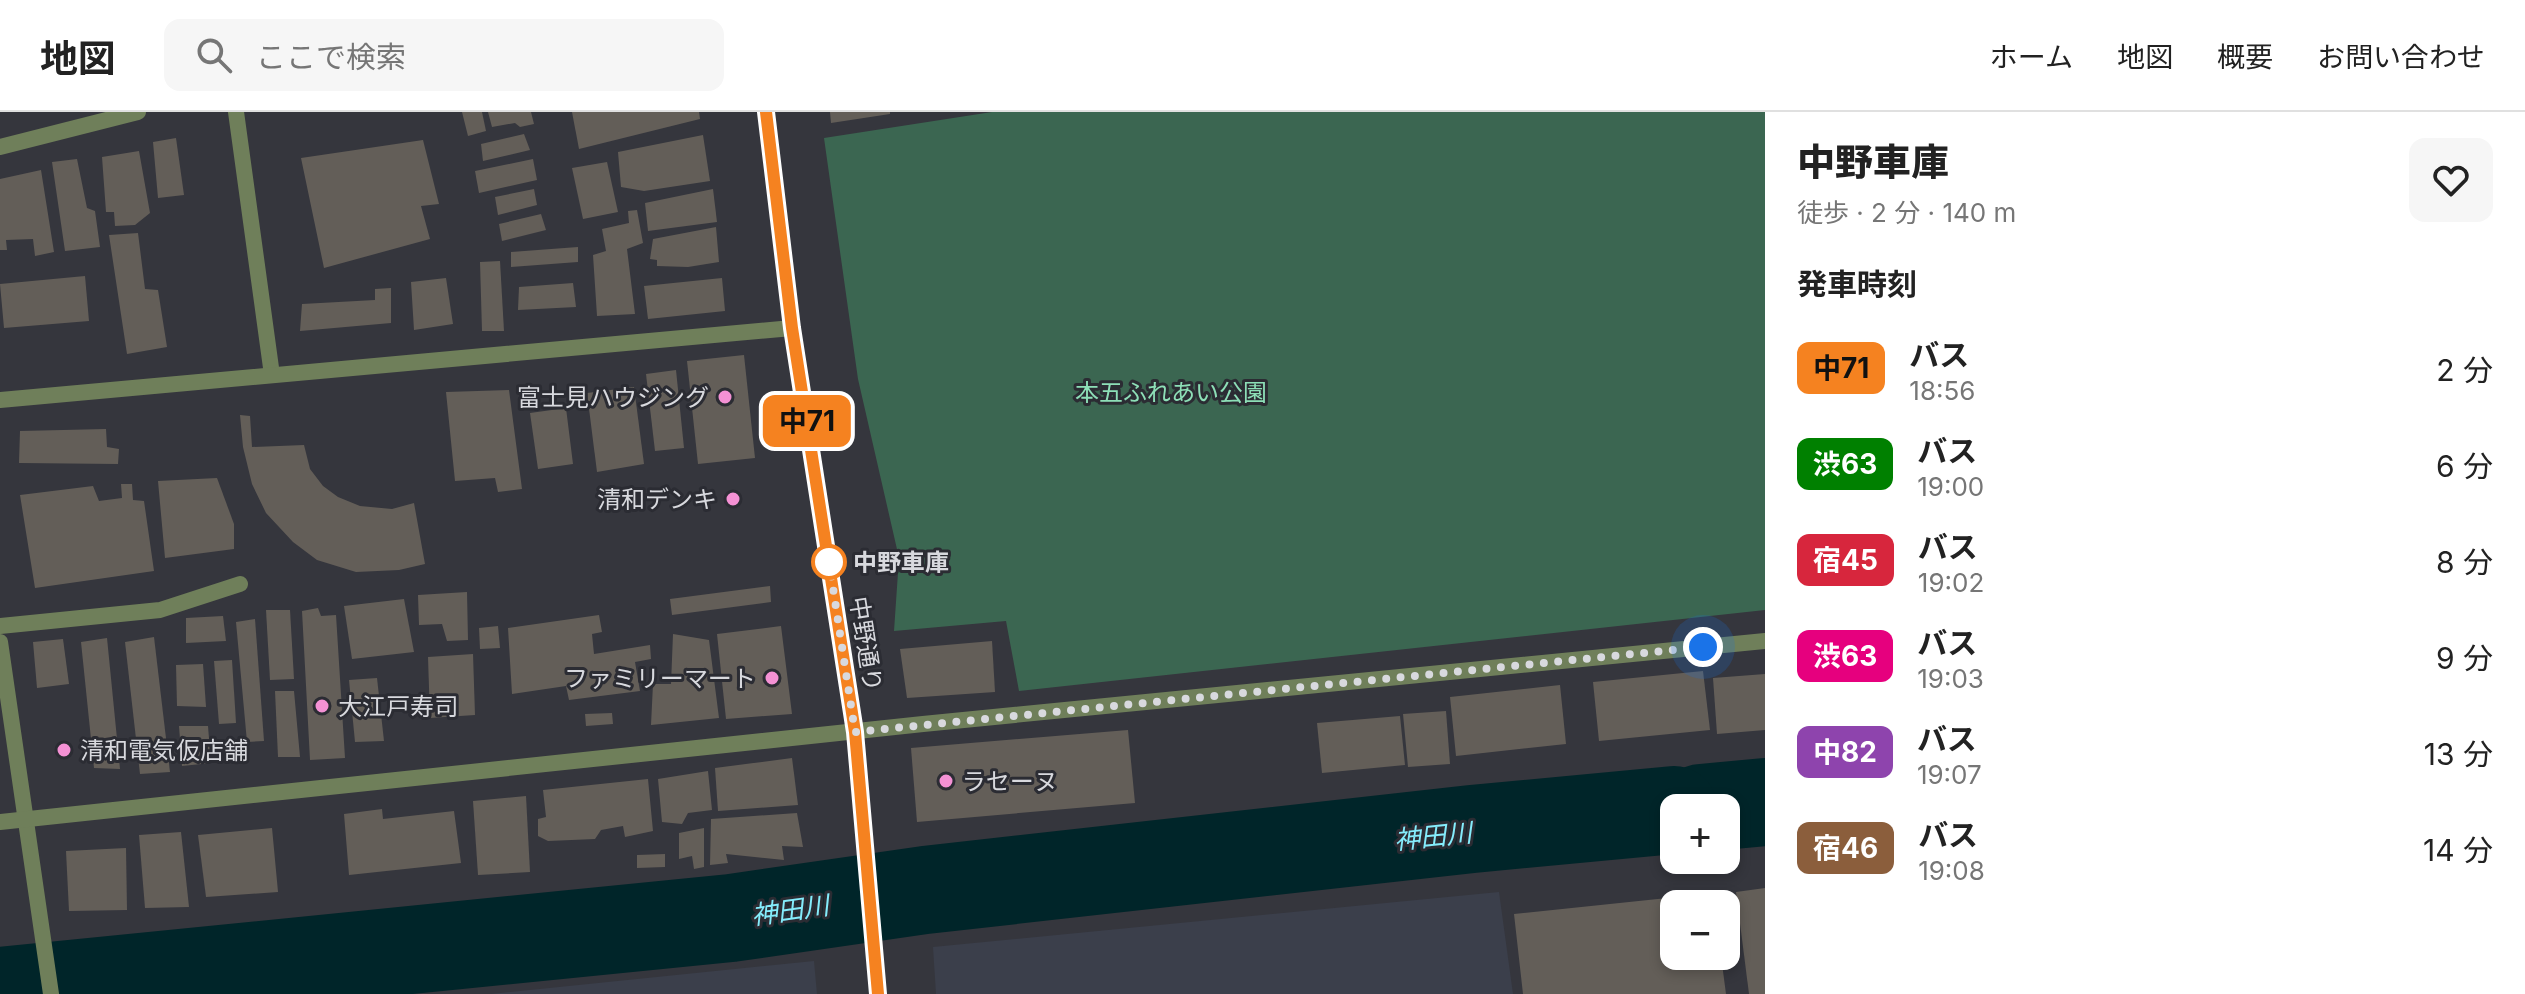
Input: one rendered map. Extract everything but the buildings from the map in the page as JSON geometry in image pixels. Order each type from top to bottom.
[{"type":"main road","name":"中野通り","points":[[766,112],[792,328],[855,732],[878,994]]},
{"type":"street","points":[[0,147],[138,112]]},
{"type":"street","points":[[236,112],[272,375]]},
{"type":"street","points":[[0,400],[792,328]]},
{"type":"street","points":[[0,626],[160,610],[240,584]]},
{"type":"street","points":[[0,822],[1765,641]]},
{"type":"street","points":[[0,642],[51,994]]},
{"type":"shaded area","points":[[1499,892],[1513,994],[936,994],[933,947]]},
{"type":"shaded area","points":[[814,961],[817,994],[491,994]]},
{"type":"green space","name":"本五ふれあい公園","points":[[992,112],[1765,112],[1765,610],[1019,691],[1006,621],[894,631],[899,558],[858,379],[824,138]]},
{"type":"waterway","name":"神田川","points":[[1740,804],[1765,802]]},
{"type":"waterway","name":"神田川","points":[[0,991],[731,918],[925,890],[1472,829],[1660,811]]},
{"type":"bus line","name":"中71","points":[[766,112],[792,328],[855,732],[878,994]]},
{"type":"place","name":"富士見ハウジング","points":[[725,397]]},
{"type":"place","name":"清和デンキ","points":[[733,499]]},
{"type":"place","name":"中野車庫","points":[[829,562]]},
{"type":"place","name":"ファミリーマート","points":[[772,678]]},
{"type":"place","name":"大江戸寿司","points":[[322,706]]},
{"type":"place","name":"清和電気仮店舗","points":[[64,750]]},
{"type":"place","name":"ラセーヌ","points":[[946,781]]},
{"type":"route","points":[[829,562],[828,555],[855,732],[1703,647]]}]
